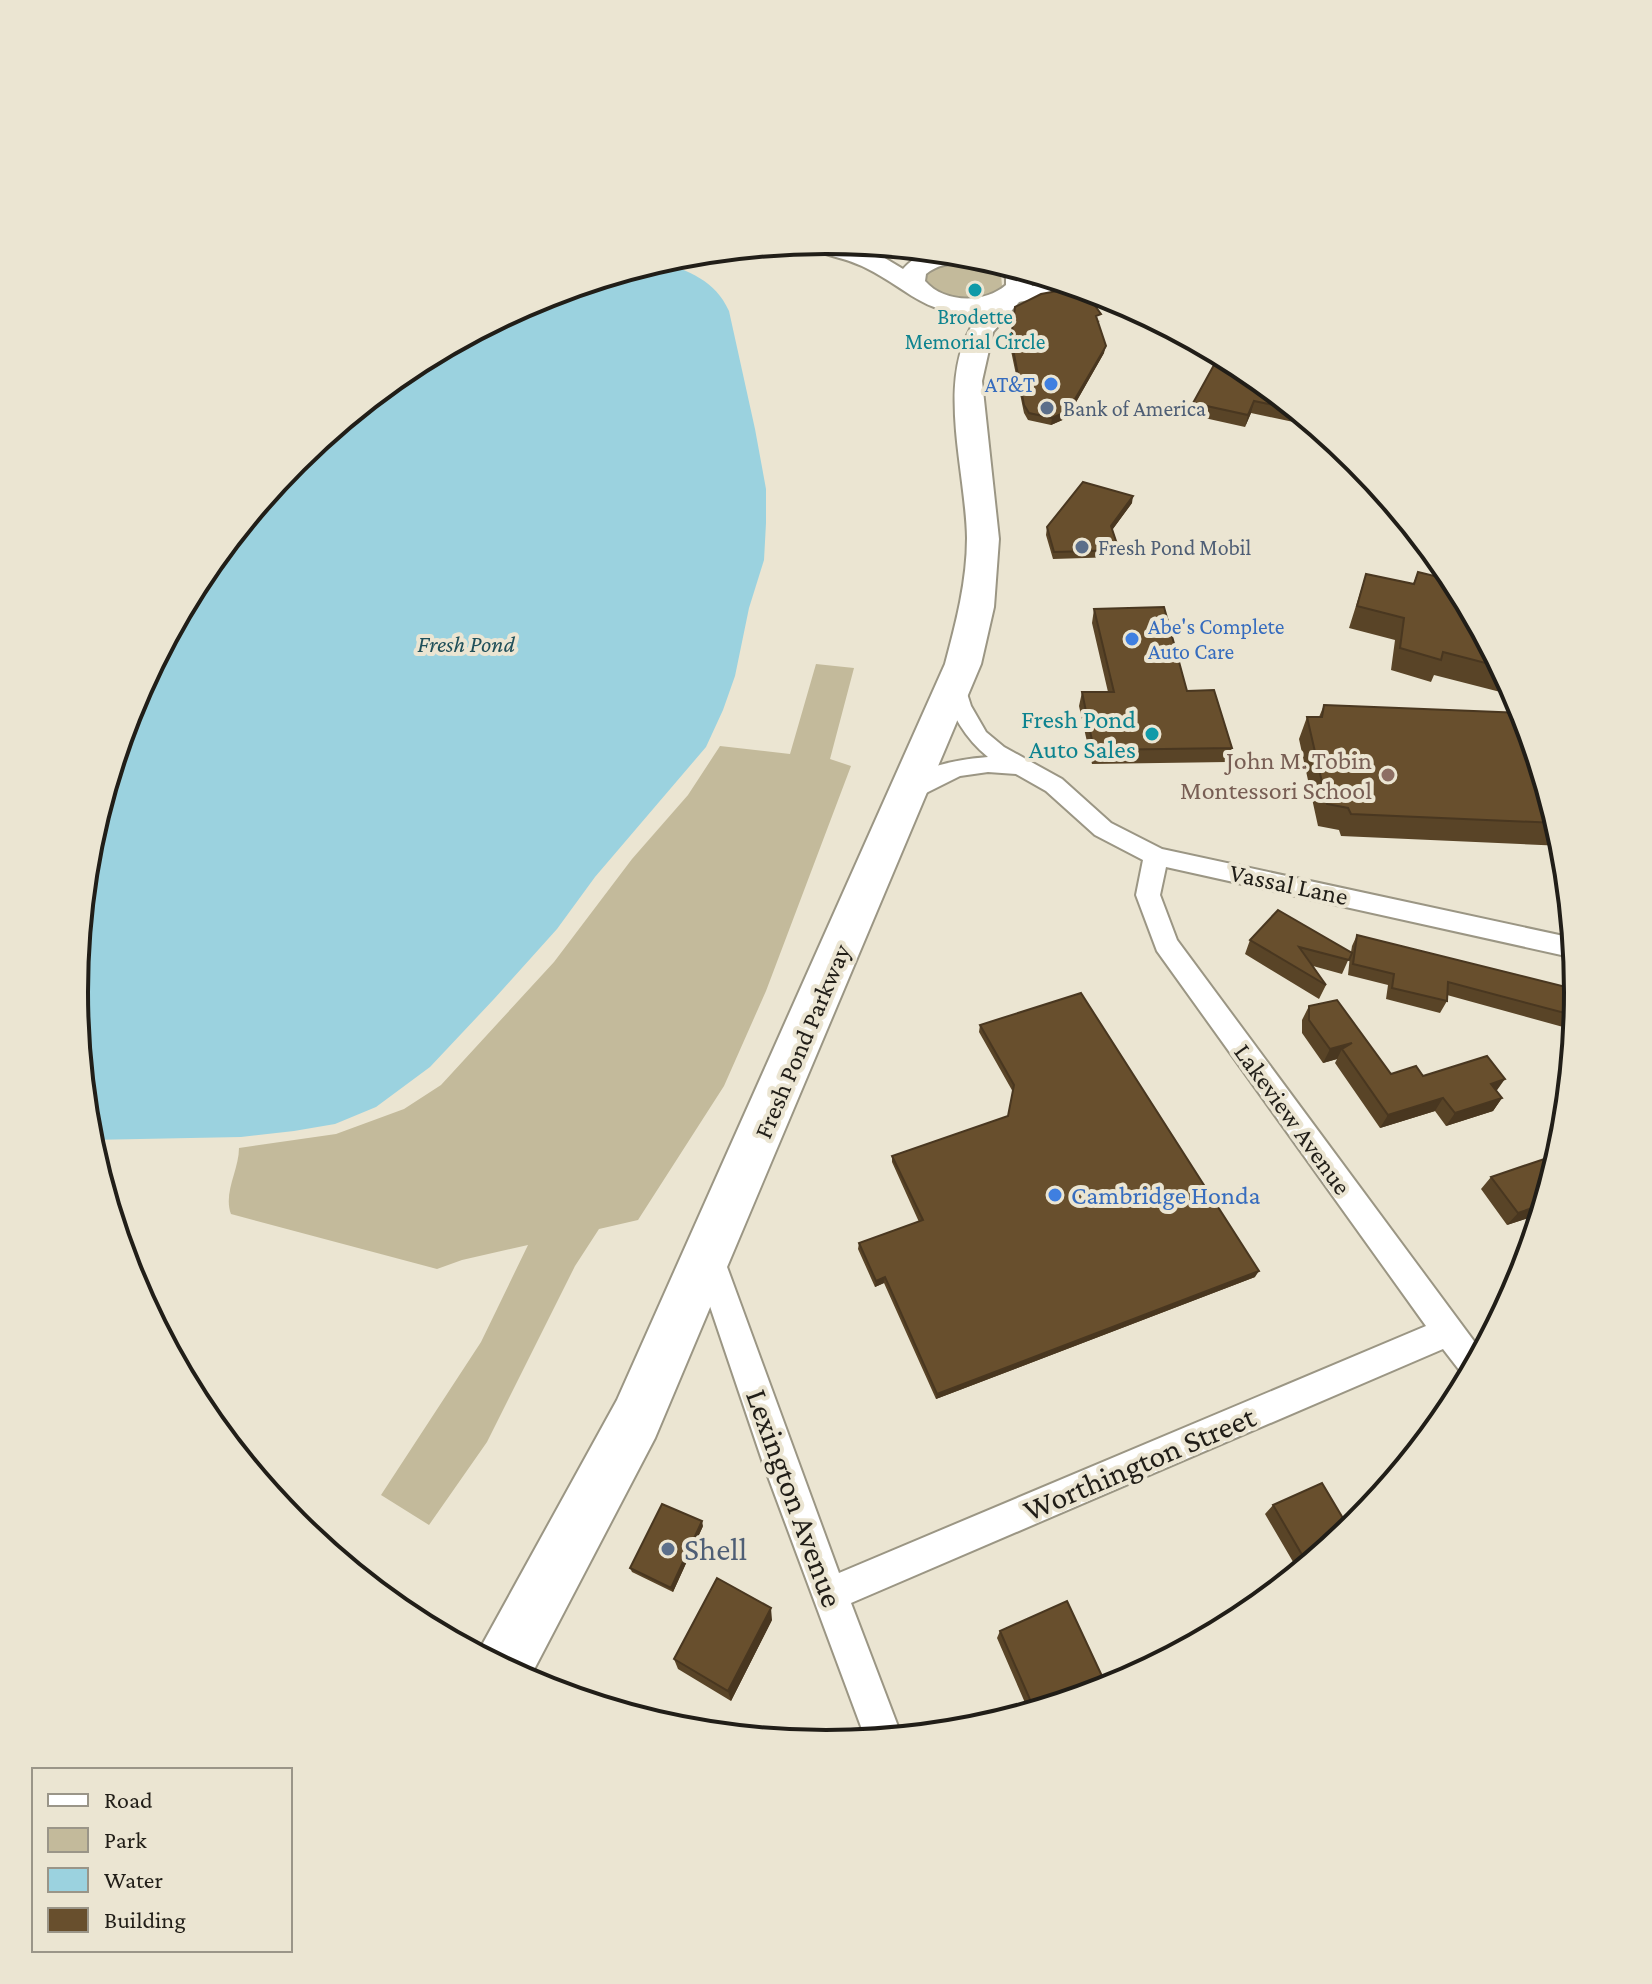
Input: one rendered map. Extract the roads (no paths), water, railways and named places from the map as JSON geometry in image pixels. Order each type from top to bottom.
[{"type":"highway","points":[[851,255],[874,262],[937,300],[962,304],[988,303],[1008,297],[1017,289],[1020,280]]},
{"type":"highway","points":[[917,290],[912,275],[922,264],[930,261]]},
{"type":"highway","name":"Fresh Pond Parkway","points":[[917,290],[968,381]]},
{"type":"highway","name":"Fresh Pond Parkway","points":[[507,1657],[636,1419],[955,686],[973,628],[982,565],[981,502],[968,381],[980,331],[1008,297]]},
{"type":"main road","points":[[1008,297],[1052,290]]},
{"type":"street","name":"Vassal Lane","points":[[955,686],[960,706],[978,737],[996,752],[1061,791],[1103,829],[1156,856],[1562,945]]},
{"type":"street","name":"Vassal Lane","points":[[910,791],[932,777],[957,768],[1000,764],[1028,769]]},
{"type":"street","name":"Lakeview Avenue","points":[[1156,856],[1148,895],[1166,944],[1467,1357]]},
{"type":"street","name":"Lexington Avenue","points":[[708,1256],[780,1463],[880,1727]]},
{"type":"street","name":"Worthington Street","points":[[830,1594],[1448,1332]]},
{"type":"water","name":"Fresh Pond","points":[[679,269],[700,278],[709,284],[729,311],[766,489],[764,560],[749,608],[735,676],[706,747],[595,877],[557,929],[430,1067],[376,1107],[335,1124],[241,1137],[103,1140],[94,1088],[88,992],[94,896],[113,801],[127,755],[164,666],[212,582],[271,505],[339,437],[416,378],[500,330],[589,293]]},
{"type":"place","name":"Brodette Memorial Circle","points":[[975,290]]},
{"type":"place","name":"AT&T","points":[[1051,384]]},
{"type":"place","name":"Bank of America","points":[[1047,408]]},
{"type":"place","name":"Fresh Pond Mobil","points":[[1082,547]]},
{"type":"place","name":"Abe's Complete Auto Care","points":[[1132,639]]},
{"type":"place","name":"Fresh Pond Auto Sales","points":[[1152,734]]},
{"type":"place","name":"John M. Tobin Montessori School","points":[[1388,775]]},
{"type":"place","name":"Cambridge Honda","points":[[1055,1195]]},
{"type":"place","name":"Shell","points":[[668,1549]]}]
